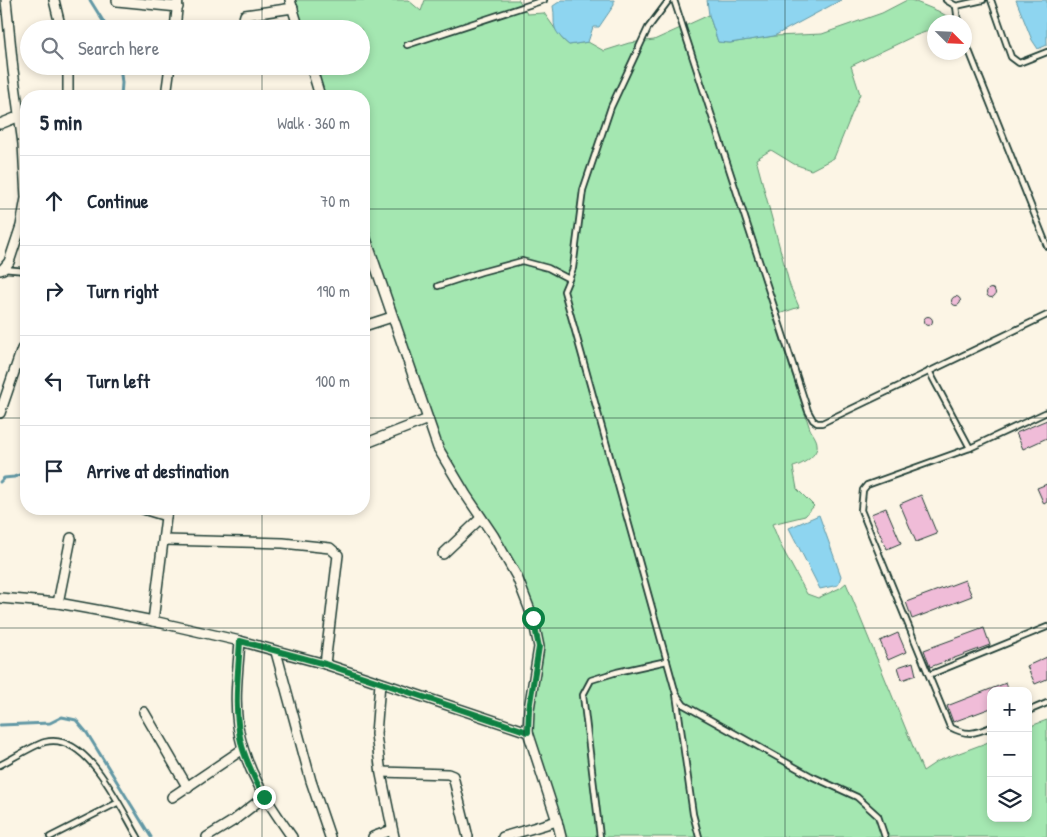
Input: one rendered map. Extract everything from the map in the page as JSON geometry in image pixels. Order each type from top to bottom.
[{"type":"street","points":[[0,124],[20,116],[4,24],[6,0]]},
{"type":"street","points":[[54,0],[59,20]]},
{"type":"street","points":[[117,1],[178,3],[176,20]]},
{"type":"street","points":[[244,20],[245,15],[292,4],[296,20]]},
{"type":"street","points":[[68,75],[68,90]]},
{"type":"street","points":[[167,90],[169,75]]},
{"type":"street","points":[[313,75],[318,90]]},
{"type":"street","points":[[1,270],[9,262],[20,229]]},
{"type":"street","points":[[370,251],[438,448],[516,577],[533,618],[539,647],[529,709],[528,732],[561,837]]},
{"type":"street","points":[[370,324],[392,317]]},
{"type":"street","points":[[0,413],[20,355]]},
{"type":"street","points":[[370,442],[428,419]]},
{"type":"street","points":[[153,620],[167,515]]},
{"type":"street","points":[[443,554],[482,518]]},
{"type":"street","points":[[58,603],[70,538]]},
{"type":"street","points":[[164,540],[283,543],[330,548],[338,555],[325,664]]},
{"type":"street","points":[[0,598],[58,603],[153,620],[240,641],[325,664],[528,732]]},
{"type":"street","points":[[240,641],[237,712],[242,749],[264,797],[292,837]]},
{"type":"street","points":[[276,652],[311,781],[330,837]]},
{"type":"street","points":[[373,837],[393,834],[380,772],[376,734],[380,683]]},
{"type":"street","points":[[144,712],[188,788]]},
{"type":"street","points":[[172,797],[188,788],[242,749]]},
{"type":"street","points":[[380,772],[448,774],[453,776],[468,837]]},
{"type":"street","points":[[208,837],[233,821],[264,797]]},
{"type":"street","points":[[504,837],[557,821]]},
{"type":"lane","points":[[407,45],[544,0]]},
{"type":"lane","points":[[669,0],[648,28],[611,106],[582,190],[574,268],[564,291],[676,694],[693,814],[699,837]]},
{"type":"lane","points":[[674,0],[805,401],[813,420],[817,423],[822,423],[1047,315]]},
{"type":"lane","points":[[946,0],[956,6],[983,0]]},
{"type":"lane","points":[[991,0],[1011,57],[1019,63],[1047,52]]},
{"type":"lane","points":[[956,6],[957,15]]},
{"type":"lane","points":[[972,58],[1047,246]]},
{"type":"lane","points":[[438,286],[522,261],[548,268],[569,279]]},
{"type":"lane","points":[[1,270],[20,271]]},
{"type":"lane","points":[[929,371],[970,448]]},
{"type":"lane","points":[[987,728],[974,734],[960,732],[950,727],[862,510],[863,490],[867,485],[970,448],[1047,412]]},
{"type":"lane","points":[[929,675],[1047,626]]},
{"type":"lane","points":[[600,837],[583,695],[591,680],[667,661]]},
{"type":"lane","points":[[676,694],[684,705],[811,776],[858,797],[878,816],[885,837]]},
{"type":"lane","points":[[1032,709],[1047,703]]},
{"type":"lane","points":[[0,765],[45,742],[65,742],[81,751],[96,766],[138,837]]},
{"type":"lane","points":[[50,837],[118,803]]},
{"type":"green space","points":[[294,0],[408,0],[421,11],[425,0],[519,0],[527,14],[544,13],[563,40],[569,45],[588,42],[604,51],[629,43],[654,40],[709,15],[718,42],[730,43],[774,36],[822,34],[882,13],[907,0],[945,15],[927,15],[927,31],[851,66],[860,94],[834,158],[811,170],[794,164],[771,150],[756,159],[790,286],[799,307],[773,316],[810,429],[817,444],[813,456],[793,467],[797,489],[814,506],[805,516],[772,524],[781,546],[807,594],[818,598],[840,588],[846,583],[923,771],[938,761],[987,743],[987,822],[1032,822],[1032,726],[1047,720],[1047,837],[564,837],[531,731],[536,617],[441,446],[370,239],[370,90],[322,90],[317,75],[370,75],[370,20],[300,20]]},
{"type":"water","points":[[562,0],[614,0],[614,5],[599,27],[593,27],[588,42],[569,45],[559,35],[554,26],[553,6]]},
{"type":"water","points":[[707,0],[841,0],[774,36],[730,43],[718,42],[709,15]]},
{"type":"water","points":[[1016,0],[1047,0],[1047,45],[1038,49],[1032,40]]},
{"type":"water","points":[[819,515],[841,576],[838,585],[820,589],[789,528]]},
{"type":"building","points":[[991,288],[996,293],[991,298],[986,293]]},
{"type":"building","points":[[956,296],[961,301],[956,306],[951,301]]},
{"type":"building","points":[[928,316],[933,321],[928,326],[923,321]]},
{"type":"building","points":[[1047,420],[1047,438],[1023,449],[1016,433]]},
{"type":"building","points":[[1047,484],[1047,502],[1044,504],[1037,488]]},
{"type":"building","points":[[921,495],[937,534],[916,542],[900,504]]},
{"type":"building","points":[[886,508],[901,543],[887,549],[871,514]]},
{"type":"building","points":[[965,580],[972,596],[912,619],[906,602]]},
{"type":"building","points":[[984,628],[990,645],[930,667],[924,650]]},
{"type":"building","points":[[898,633],[906,652],[888,660],[880,641]]},
{"type":"building","points":[[1047,657],[1047,679],[1035,684],[1027,666]]},
{"type":"building","points":[[913,662],[916,675],[902,680],[898,667]]},
{"type":"building","points":[[1006,683],[1008,687],[996,687]]},
{"type":"building","points":[[987,690],[987,709],[953,722],[947,706]]},
{"type":"waterway","points":[[90,0],[102,20]]},
{"type":"waterway","points":[[121,75],[121,90]]},
{"type":"waterway","points":[[0,482],[4,478],[20,475]]},
{"type":"waterway","points":[[0,725],[50,723],[62,717],[76,720],[87,733],[151,837]]},
{"type":"route","points":[[264,797],[242,749],[238,726],[237,683],[240,641],[325,664],[528,732],[529,709],[539,647],[533,618]]}]
